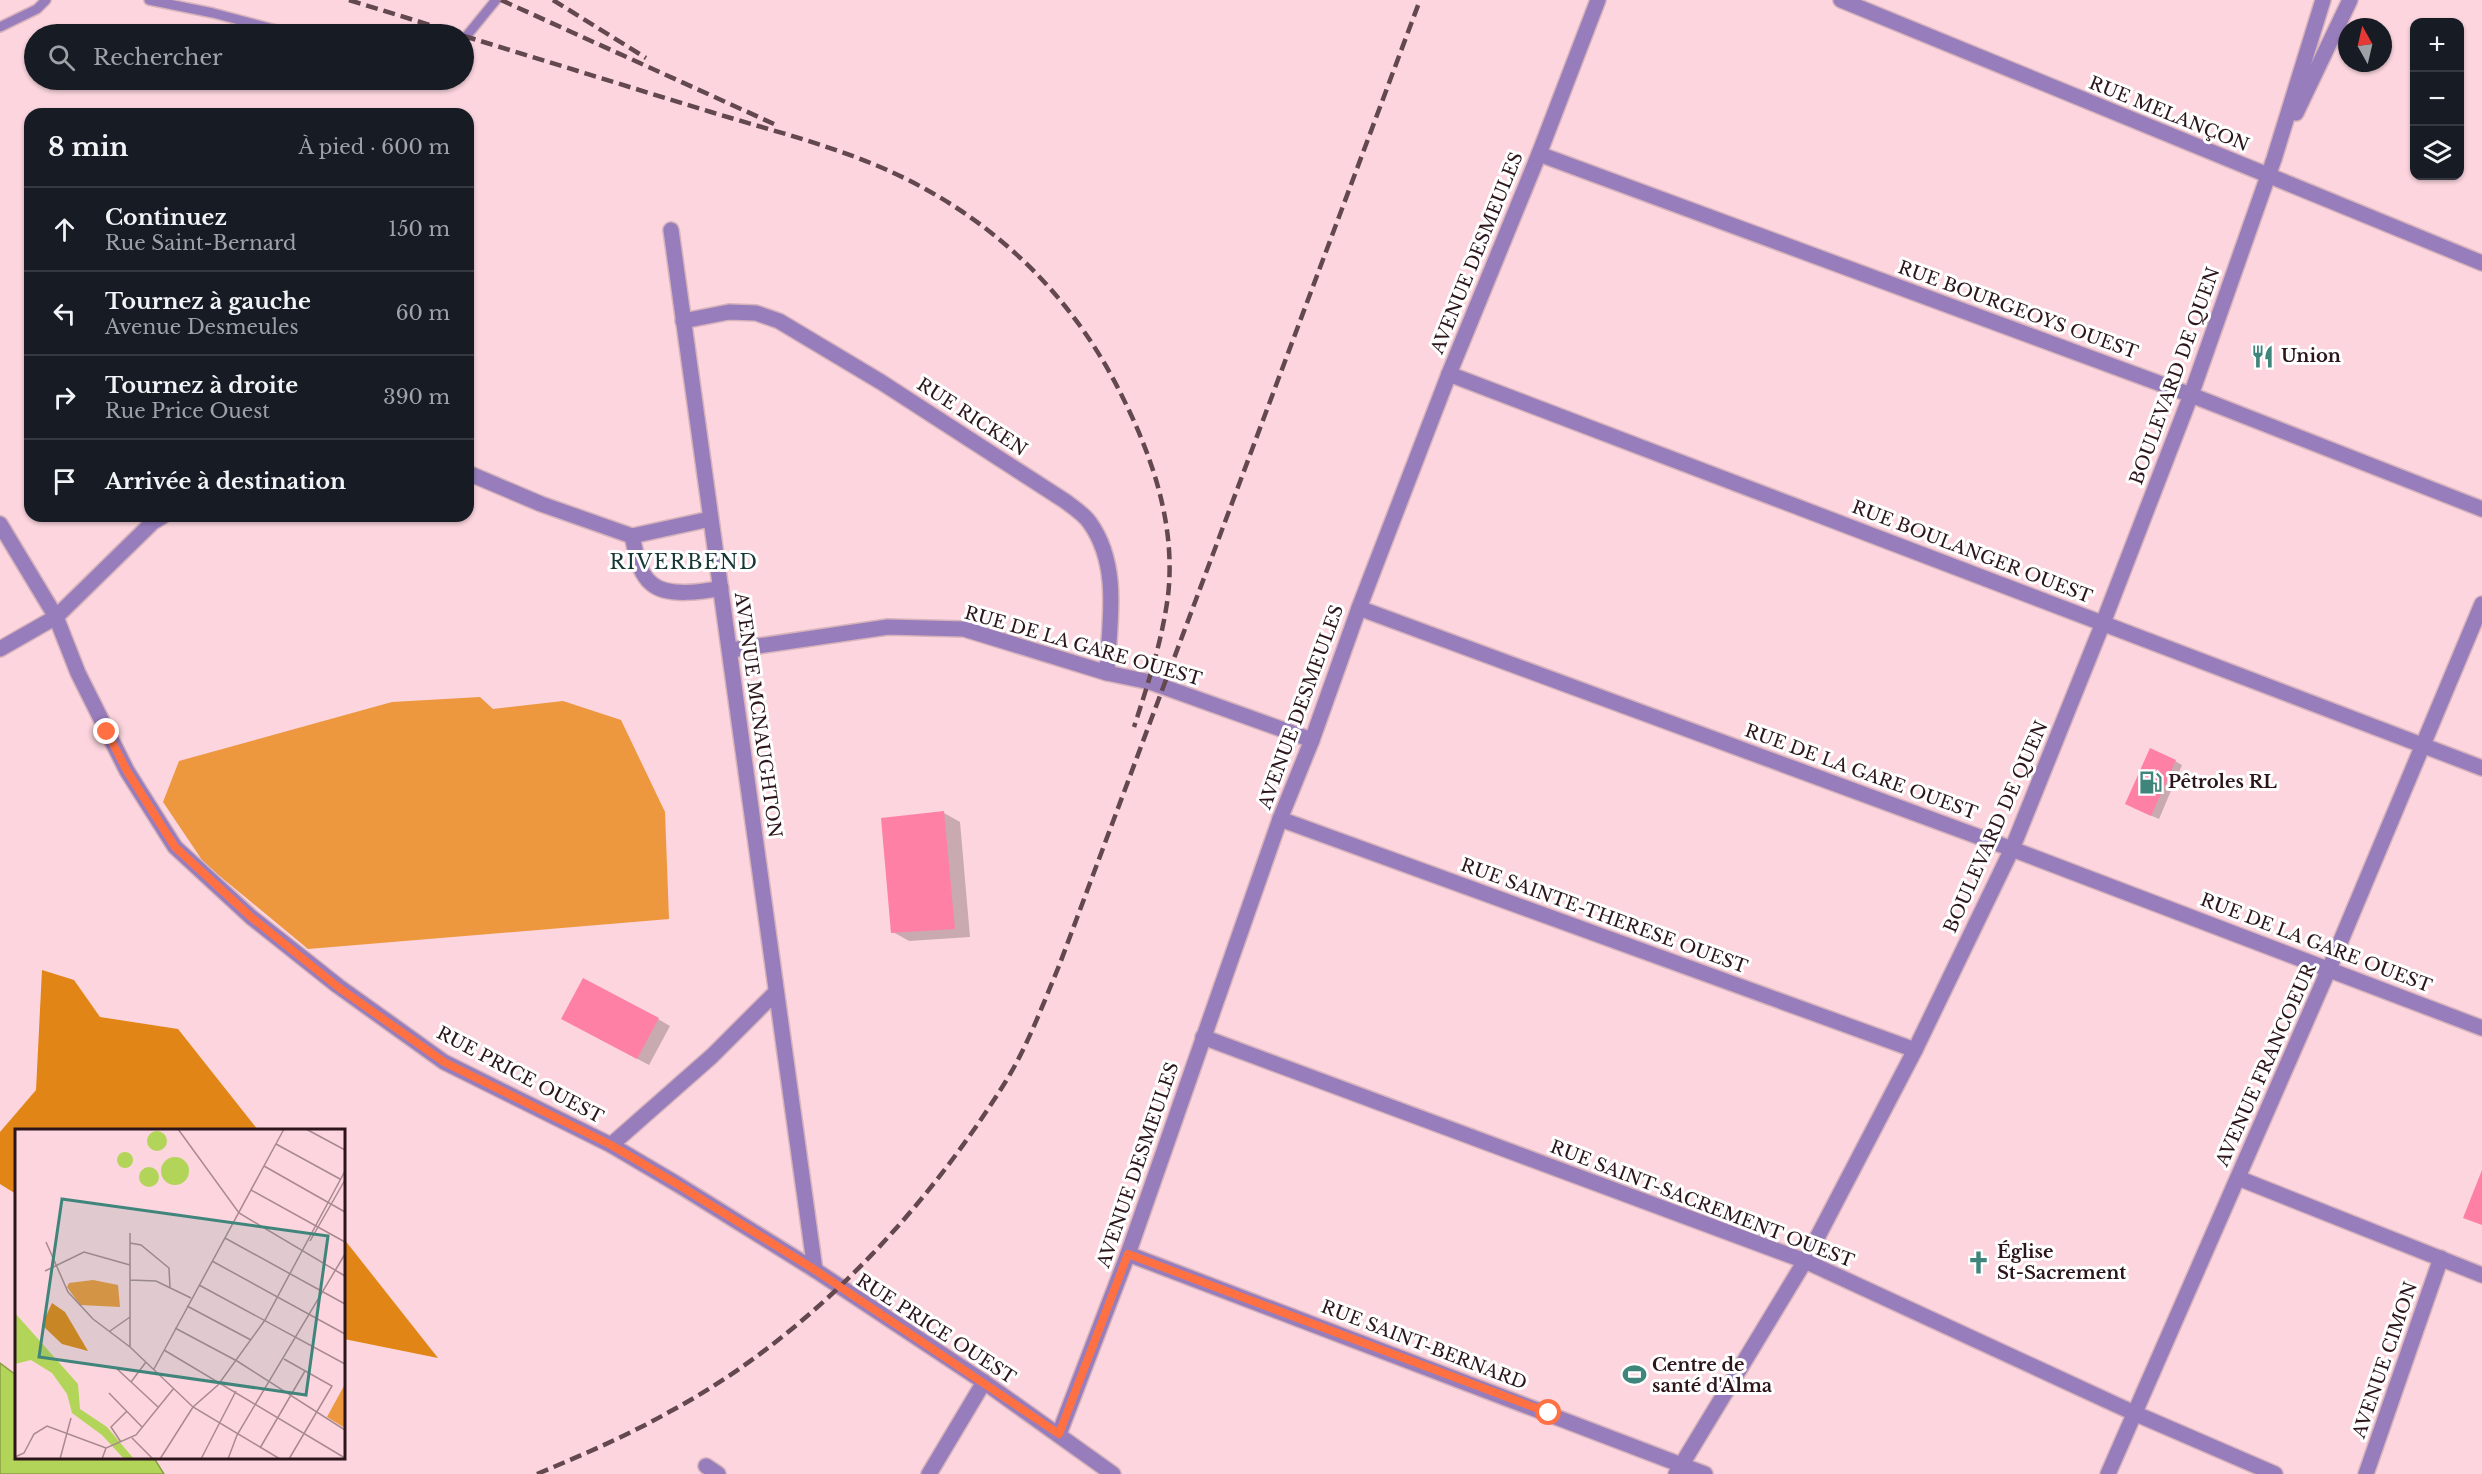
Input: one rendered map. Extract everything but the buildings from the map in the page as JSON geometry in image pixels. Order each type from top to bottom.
[{"type":"street","name":"AVENUE DESMEULES","points":[[1059,1434],[1128,1254],[1280,819],[1312,740],[1359,608],[1449,374],[1539,154],[1598,0]]},
{"type":"street","name":"RUE MELANÇON","points":[[1841,0],[2482,263]]},
{"type":"street","name":"BOULEVARD DE QUEN","points":[[1679,1469],[1805,1261],[1915,1050],[2012,849],[2191,395],[2274,159],[2323,0]]},
{"type":"street","name":"BOULEVARD DE QUEN","points":[[2274,159],[2350,0]]},
{"type":"street","name":"RUE BOURGEOYS OUEST","points":[[1539,154],[2191,395],[2482,509]]},
{"type":"street","name":"AVENUE MCNAUGHTON","points":[[671,230],[815,1270]]},
{"type":"street","name":"RUE RICKEN","points":[[683,321],[729,312],[756,314],[779,321],[881,382],[1065,501],[1089,521],[1105,548],[1111,575],[1107,674]]},
{"type":"street","name":"RUE BOULANGER OUEST","points":[[1449,374],[2482,768]]},
{"type":"street","points":[[474,476],[541,504],[632,536],[710,519]]},
{"type":"street","points":[[0,649],[56,617],[153,522]]},
{"type":"street","name":"RUE PRICE OUEST","points":[[0,524],[56,617],[78,673],[127,771],[175,847],[251,917],[329,980],[444,1062],[611,1145],[815,1270],[984,1382],[1113,1474]]},
{"type":"street","points":[[632,536],[638,564],[652,585],[680,593],[721,588]]},
{"type":"street","name":"AVENUE FRANCOEUR","points":[[2108,1474],[2329,969],[2482,604]]},
{"type":"street","name":"RUE DE LA GARE OUEST","points":[[1359,608],[2012,849],[2482,1028]]},
{"type":"street","name":"RUE DE LA GARE OUEST","points":[[730,650],[888,627],[964,629],[1107,674],[1150,682],[1312,740]]},
{"type":"street","name":"RUE SAINTE-THERESE OUEST","points":[[1280,819],[1915,1050]]},
{"type":"street","points":[[611,1145],[712,1056],[776,992]]},
{"type":"street","name":"RUE SAINT-SACREMENT OUEST","points":[[1203,1036],[1805,1261],[2134,1413],[2276,1474]]},
{"type":"street","points":[[2238,1178],[2482,1275]]},
{"type":"street","name":"RUE SAINT-BERNARD","points":[[1128,1254],[1679,1469],[1705,1474]]},
{"type":"street","name":"AVENUE CIMON","points":[[2366,1474],[2441,1258]]},
{"type":"street","points":[[929,1474],[984,1382]]},
{"type":"lane","points":[[0,27],[37,9],[46,0]]},
{"type":"lane","points":[[149,0],[254,24]]},
{"type":"lane","points":[[474,27],[496,0]]},
{"type":"shaded area","points":[[480,697],[493,709],[563,701],[621,720],[665,812],[669,919],[308,949],[204,863],[163,802],[179,761],[392,702]]},
{"type":"shaded area","points":[[42,970],[74,980],[100,1017],[178,1029],[257,1129],[15,1129],[15,1193],[0,1184],[0,1132],[36,1090]]},
{"type":"shaded area","points":[[345,1240],[438,1358],[345,1339]]},
{"type":"shaded area","points":[[0,1363],[15,1374],[15,1459],[155,1459],[164,1474],[0,1474]]},
{"type":"railway","points":[[349,0],[427,24]]},
{"type":"railway","points":[[501,0],[774,124]]},
{"type":"railway","points":[[553,0],[646,58]]},
{"type":"railway","points":[[537,1474],[653,1421],[720,1382],[768,1348],[815,1310],[900,1224],[974,1130],[1006,1081],[1028,1039],[1059,966],[1420,0]]},
{"type":"railway","points":[[474,39],[806,140],[876,165],[934,194],[968,216],[1029,266],[1056,295],[1103,360],[1133,420],[1160,493],[1169,544],[1168,596],[1158,646],[1134,727]]},
{"type":"place","name":"Union","points":[[2263,356]]},
{"type":"place","name":"Pêtroles RL","points":[[2150,782]]},
{"type":"place","name":"Église St-Sacrement","points":[[1979,1262]]},
{"type":"place","name":"Centre de santé d'Alma","points":[[1634,1375]]},
{"type":"district","name":"RIVERBEND","points":[[684,562]]},
{"type":"route","points":[[107,732],[127,771],[175,847],[251,917],[338,987],[444,1062],[611,1145],[677,1184],[815,1270],[837,1287],[984,1382],[1059,1434],[1128,1254],[1549,1413]]}]
